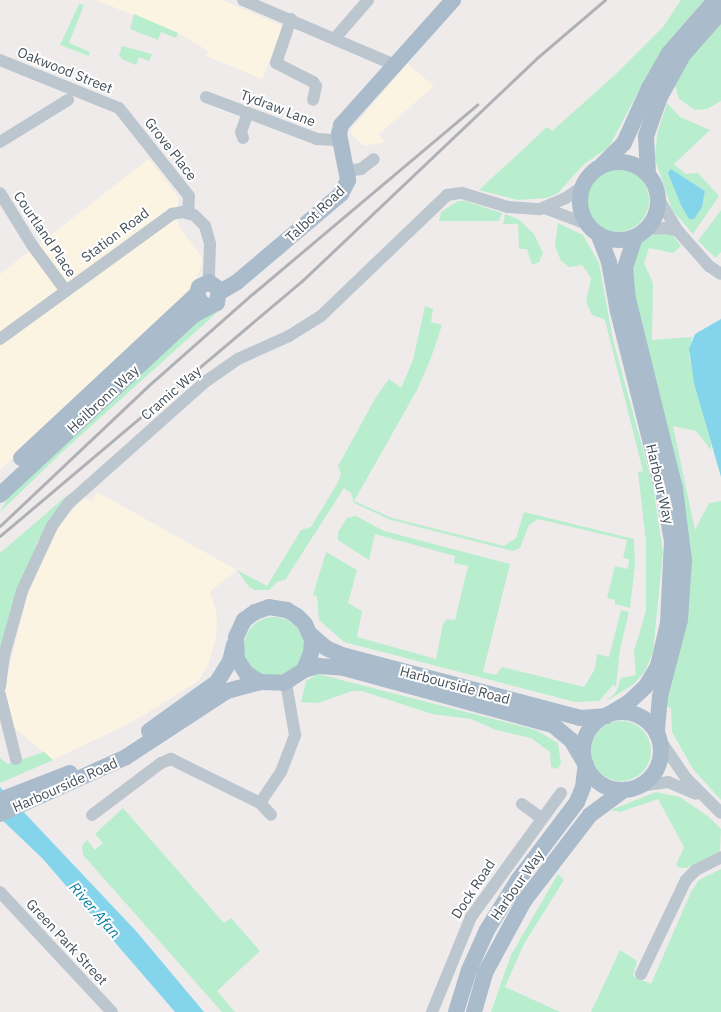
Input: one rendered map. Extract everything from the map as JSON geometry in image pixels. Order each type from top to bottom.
[{"type":"main road","points":[[340,140],[339,131],[344,120],[392,64],[453,0]]},
{"type":"main road","points":[[715,0],[670,53],[621,148],[598,168],[583,186],[580,204],[592,229],[616,240],[641,233],[656,214],[658,198],[648,174],[646,136],[660,97],[683,55],[721,12]]},
{"type":"main road","name":"Talbot Road","points":[[202,300],[219,300],[214,287],[237,282],[341,194],[347,185],[348,171],[340,140]]},
{"type":"main road","points":[[598,168],[620,162],[636,165],[648,174]]},
{"type":"main road","name":"Harbour Way","points":[[592,229],[609,262],[618,312],[664,496],[673,564],[668,623],[658,666],[637,696],[606,716]]},
{"type":"main road","name":"Harbour Way","points":[[641,233],[625,267],[626,290],[675,489],[684,560],[680,620],[660,696],[658,736]]},
{"type":"main road","name":"Heilbronn Way","points":[[0,479],[202,300]]},
{"type":"main road","name":"Heilbronn Way","points":[[0,495],[194,314],[202,300]]},
{"type":"main road","name":"Harbourside Road","points":[[0,814],[10,801],[78,769],[150,730],[217,682],[230,661],[244,620],[255,612],[269,607],[292,612],[302,620],[310,634],[326,648],[342,655],[570,716],[606,716]]},
{"type":"main road","points":[[304,670],[311,653],[310,634]]},
{"type":"main road","points":[[235,643],[241,667],[260,682]]},
{"type":"main road","name":"Harbourside Road","points":[[10,801],[126,757],[226,691],[260,682],[286,682],[304,670],[318,666],[344,668],[538,720],[563,732],[575,744],[586,764]]},
{"type":"main road","points":[[618,713],[635,715],[650,724],[658,736],[661,752],[658,767],[632,788],[599,783],[586,764],[586,737],[594,725],[606,716],[618,713]]},
{"type":"main road","name":"Harbour Way","points":[[456,1012],[468,970],[487,930],[518,880],[577,802],[583,787],[586,764]]},
{"type":"main road","name":"Harbour Way","points":[[474,1012],[485,973],[524,901],[590,814],[632,788]]},
{"type":"street","points":[[243,0],[336,37],[392,64]]},
{"type":"street","points":[[336,37],[368,0]]},
{"type":"street","points":[[291,19],[276,63],[320,84],[313,100]]},
{"type":"street","name":"Oakwood Street","points":[[0,60],[119,108]]},
{"type":"street","name":"Tydraw Lane","points":[[206,97],[317,139],[340,140]]},
{"type":"street","points":[[0,142],[68,100]]},
{"type":"street","name":"Grove Place","points":[[119,108],[189,196],[188,213]]},
{"type":"street","points":[[243,138],[241,132],[248,113]]},
{"type":"street","points":[[348,171],[361,169],[374,159]]},
{"type":"street","points":[[547,209],[583,186]]},
{"type":"street","name":"Courtland Place","points":[[0,193],[32,245],[66,291]]},
{"type":"street","name":"Cramic Way","points":[[0,687],[4,656],[34,559],[52,526],[69,503],[227,366],[321,316],[354,288],[440,201],[453,193],[508,207],[547,209]]},
{"type":"street","points":[[658,198],[678,231],[709,266],[721,274]]},
{"type":"street","points":[[547,209],[592,229]]},
{"type":"street","points":[[188,213],[201,220],[208,234],[214,287]]},
{"type":"street","name":"Station Road","points":[[0,339],[159,220],[172,214],[188,213]]},
{"type":"street","points":[[641,233],[659,227],[678,231]]},
{"type":"street","points":[[260,803],[281,772],[295,735],[286,682]]},
{"type":"street","points":[[0,695],[16,759]]},
{"type":"street","points":[[658,736],[686,778],[721,814]]},
{"type":"street","points":[[92,815],[161,763],[171,759],[260,803],[271,815]]},
{"type":"street","points":[[632,788],[652,782],[673,782],[699,796],[721,814]]},
{"type":"street","name":"Dock Road","points":[[432,1012],[459,940],[471,917],[560,793]]},
{"type":"street","points":[[522,804],[541,818]]},
{"type":"street","points":[[641,974],[686,880],[696,870],[721,857]]},
{"type":"street","name":"Green Park Street","points":[[0,892],[112,1012]]},
{"type":"shaded area","points":[[96,0],[222,0],[283,26],[262,79],[206,56],[208,51],[178,33]]},
{"type":"shaded area","points":[[407,64],[434,86],[379,134],[385,142],[364,146],[349,132]]},
{"type":"shaded area","points":[[149,159],[178,197],[178,225],[203,259],[197,277],[187,296],[0,470],[0,274]]},
{"type":"shaded area","points":[[97,492],[237,570],[210,591],[217,615],[216,637],[208,665],[198,681],[134,721],[53,760],[10,724],[3,693],[28,592],[54,533],[83,497],[92,502]]},
{"type":"green space","points":[[681,0],[704,0],[668,42],[648,73],[609,147],[584,164],[558,193],[547,198],[518,200],[479,190],[547,127],[552,131],[616,74],[663,27]]},
{"type":"green space","points":[[79,4],[84,5],[69,43],[90,52],[89,56],[60,45]]},
{"type":"green space","points":[[134,14],[178,33],[176,38],[161,32],[158,40],[130,29]]},
{"type":"green space","points":[[721,17],[721,101],[707,109],[695,110],[679,99],[675,85],[678,75]]},
{"type":"green space","points":[[122,46],[152,54],[149,61],[139,57],[136,65],[122,59],[119,55]]},
{"type":"green space","points":[[667,103],[680,117],[710,130],[674,164],[686,174],[698,173],[719,196],[693,234],[672,210],[655,159],[657,134]],"holes":[[[674,171],[705,191],[702,207],[689,219],[668,173]]]},
{"type":"green space","points":[[611,168],[623,168],[640,177],[647,188],[649,200],[647,212],[640,223],[623,232],[611,232],[599,227],[590,218],[585,206],[585,194],[590,182],[599,173]]},
{"type":"green space","points":[[458,201],[465,201],[502,213],[499,221],[439,221],[441,212]]},
{"type":"green space","points":[[721,210],[721,252],[716,258],[698,241]]},
{"type":"green space","points":[[505,214],[518,219],[534,234],[543,253],[539,262],[532,265],[527,249],[519,249],[518,224],[503,224]]},
{"type":"green space","points":[[558,223],[583,235],[599,263],[613,340],[653,486],[663,552],[653,652],[645,671],[634,684],[605,702],[616,692],[621,678],[636,675],[634,651],[646,611],[646,542],[638,472],[643,471],[606,324],[604,319],[592,315],[586,302],[591,278],[582,265],[569,267],[561,261],[555,246]]},
{"type":"green space","points":[[658,232],[673,236],[681,246],[673,253],[649,248],[644,263],[653,283],[652,340],[692,337],[689,356],[711,444],[711,450],[696,431],[673,426],[695,530],[709,503],[721,501],[721,800],[693,769],[672,732],[671,708],[662,705],[680,644],[630,271],[642,240]]},
{"type":"green space","points":[[425,306],[433,309],[431,322],[442,325],[431,358],[417,390],[354,501],[392,518],[504,546],[516,538],[524,512],[634,539],[635,565],[630,608],[615,604],[615,600],[607,598],[615,566],[628,569],[629,559],[623,558],[627,540],[538,519],[529,525],[520,548],[513,551],[391,520],[354,503],[351,493],[344,488],[285,580],[277,582],[269,590],[255,590],[249,587],[237,570],[267,586],[301,530],[311,527],[337,484],[341,474],[338,466],[376,397],[389,379],[401,388],[413,360]]},
{"type":"green space","points":[[221,309],[60,454],[0,512],[9,495],[198,322]]},
{"type":"green space","points":[[70,493],[37,542],[0,662],[0,553]]},
{"type":"green space","points":[[356,516],[384,531],[510,564],[483,672],[496,675],[502,667],[584,687],[595,669],[597,654],[609,657],[621,610],[629,612],[620,649],[616,686],[613,685],[599,701],[575,702],[344,642],[319,620],[317,596],[313,595],[326,552],[357,570],[348,603],[362,611],[357,637],[436,659],[443,624],[447,619],[455,620],[468,566],[454,563],[455,556],[375,534],[369,560],[338,540],[338,532],[347,518]]},
{"type":"green space","points":[[274,617],[286,619],[299,630],[304,647],[302,659],[291,672],[274,677],[262,675],[249,664],[244,647],[246,635],[257,622]]},
{"type":"green space","points":[[318,674],[536,730],[558,743],[561,763],[558,769],[551,767],[550,752],[531,738],[496,730],[471,719],[432,714],[362,691],[352,691],[318,703],[301,702],[306,681]]},
{"type":"green space","points":[[621,721],[638,726],[646,734],[651,751],[646,768],[638,776],[621,781],[604,776],[596,768],[591,751],[596,734],[604,726]]},
{"type":"green space","points":[[44,752],[53,760],[0,783],[0,758],[8,764]]},
{"type":"green space","points":[[656,792],[680,797],[709,817],[721,829],[720,851],[687,868],[680,868],[676,865],[684,847],[658,799],[620,812],[611,810]]},
{"type":"green space","points":[[123,808],[224,923],[231,918],[260,951],[217,991],[235,1012],[222,1012],[83,855],[82,846],[87,840],[95,850],[103,843],[95,834]]},
{"type":"green space","points":[[721,869],[721,1012],[591,1012],[620,950],[637,961],[633,976],[651,984],[691,892],[699,880]]},
{"type":"green space","points":[[558,874],[564,880],[524,944],[505,987],[560,1012],[491,1012],[511,955]]},
{"type":"water","points":[[671,169],[705,191],[702,207],[694,219],[689,219],[681,205],[668,173]]},
{"type":"water","points":[[721,319],[721,477],[694,383],[689,349],[695,334]]},
{"type":"water","name":"River Afan","points":[[0,787],[136,931],[204,1012],[175,1012],[43,859],[0,818]]},
{"type":"railway","points":[[0,536],[301,282],[537,58],[605,0]]},
{"type":"railway","points":[[0,526],[147,387],[250,296],[477,105]]}]
